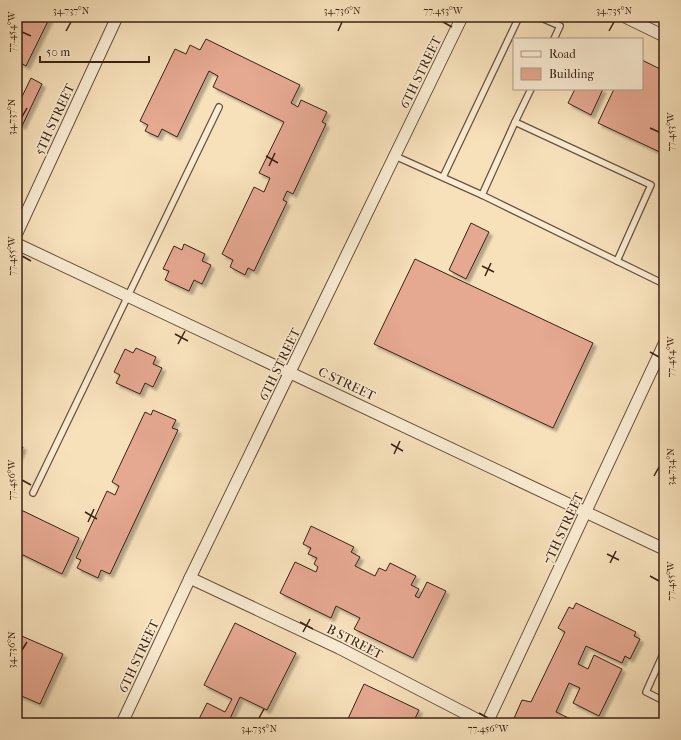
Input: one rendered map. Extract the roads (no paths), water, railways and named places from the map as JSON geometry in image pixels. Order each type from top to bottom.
[{"type":"street","name":"5TH STREET","points":[[17,233],[117,17]]},
{"type":"street","name":"6TH STREET","points":[[122,723],[190,578],[462,17]]},
{"type":"street","points":[[625,17],[664,36]]},
{"type":"street","name":"C STREET","points":[[17,244],[664,549]]},
{"type":"street","name":"7TH STREET","points":[[487,723],[664,344]]},
{"type":"street","name":"B STREET","points":[[190,578],[339,648],[484,723]]},
{"type":"lane","points":[[443,177],[519,17]]},
{"type":"lane","points":[[539,17],[560,26],[554,38]]},
{"type":"lane","points":[[482,195],[531,90]]},
{"type":"lane","points":[[34,493],[219,107]]},
{"type":"lane","points":[[515,122],[651,185],[617,261]]},
{"type":"lane","points":[[395,156],[482,195],[664,284]]},
{"type":"lane","points":[[664,652],[646,692],[664,701]]}]
